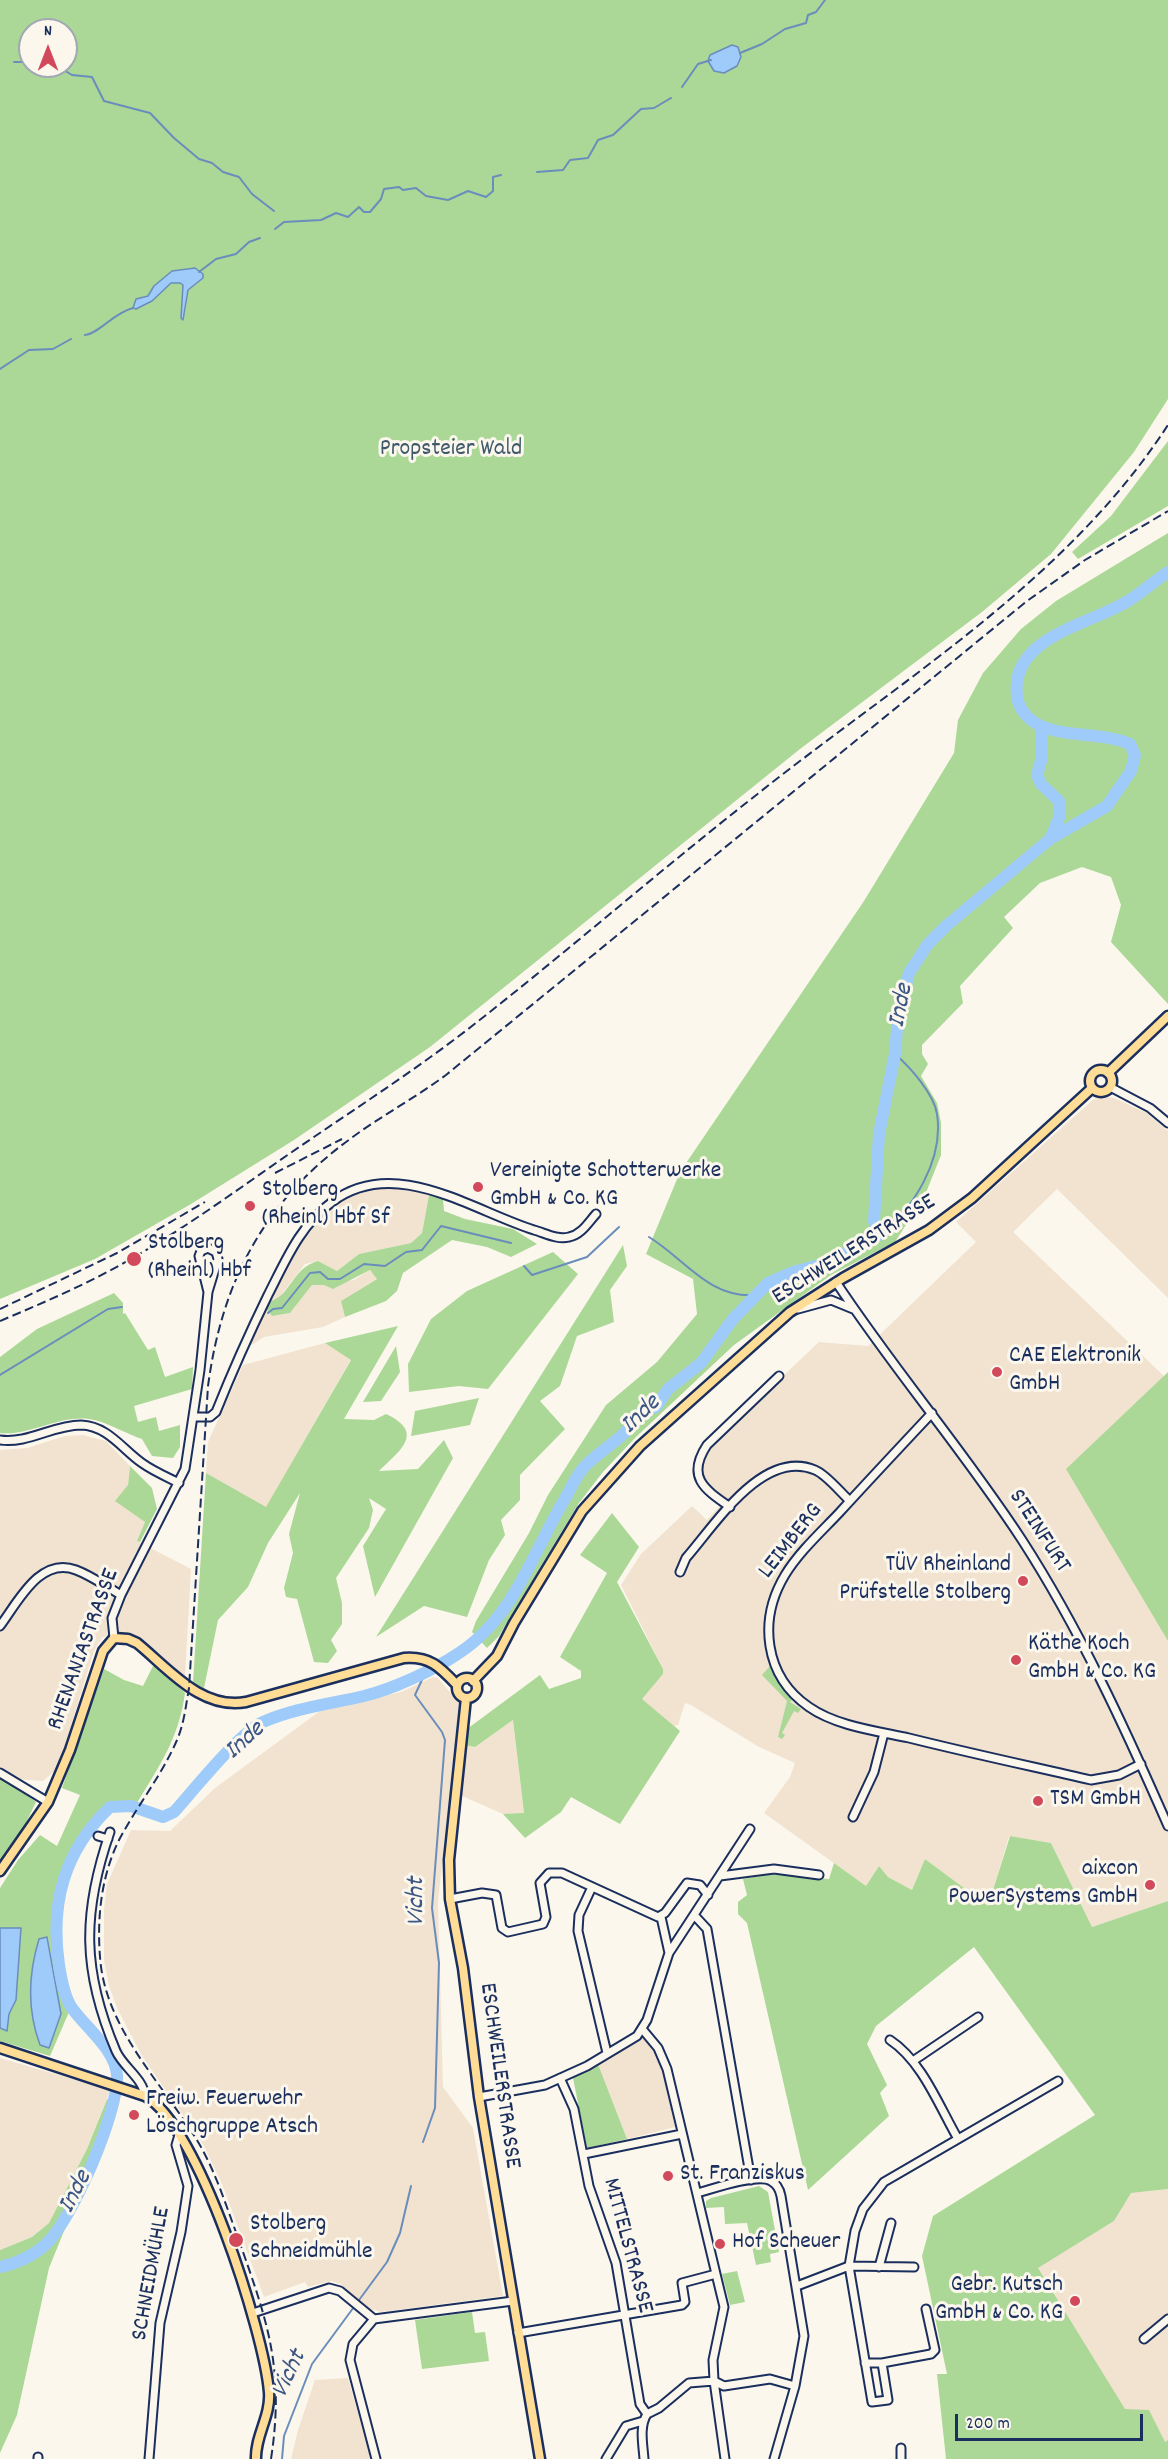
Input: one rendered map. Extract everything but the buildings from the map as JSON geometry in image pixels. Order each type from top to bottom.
[{"type":"main road","points":[[1108,1073],[1168,1016]]},
{"type":"main road","points":[[1101,1070],[1108,1073],[1111,1078],[1110,1087],[1101,1092],[1092,1088],[1090,1081],[1095,1072],[1101,1070]]},
{"type":"main road","name":"ESCHWEILERSTRASSE","points":[[473,1681],[497,1656],[513,1623],[571,1527],[609,1479],[640,1446],[790,1312],[836,1282],[929,1230],[972,1198],[1092,1088]]},
{"type":"main road","points":[[114,1638],[128,1639],[137,1643],[189,1688],[224,1704],[246,1702],[404,1658],[418,1657],[432,1661],[458,1685],[459,1694],[466,1698],[475,1693],[473,1681],[465,1678],[458,1685]]},
{"type":"main road","name":"RHENANIASTRASSE","points":[[0,1871],[48,1802],[70,1750],[103,1652],[114,1638]]},
{"type":"main road","name":"ESCHWEILERSTRASSE","points":[[466,1698],[449,1860],[450,1899],[463,1968],[479,2097],[540,2459]]},
{"type":"main road","points":[[0,2048],[146,2096],[159,2106],[179,2135],[216,2209],[253,2313],[265,2360],[269,2393],[268,2414],[256,2459]]},
{"type":"street","points":[[1110,1087],[1150,1108],[1168,1123]]},
{"type":"street","points":[[194,1417],[210,1417],[216,1412],[241,1349],[289,1252],[311,1222],[331,1202],[357,1187],[380,1183],[439,1192],[515,1224],[560,1238],[580,1233],[596,1214]]},
{"type":"street","points":[[208,1248],[216,1252],[218,1259],[208,1292],[199,1256],[201,1251],[208,1248]]},
{"type":"street","name":"STEINFURT","points":[[836,1282],[992,1496],[1047,1581],[1090,1657],[1168,1826]]},
{"type":"street","name":"RHENANIASTRASSE","points":[[114,1638],[112,1618],[121,1595],[185,1469],[194,1417],[208,1292]]},
{"type":"street","points":[[790,1312],[831,1300],[855,1310]]},
{"type":"street","points":[[730,1508],[708,1492],[698,1476],[697,1465],[700,1455],[707,1445],[779,1376]]},
{"type":"street","name":"LEIMBERG","points":[[932,1413],[786,1573],[775,1593],[769,1613],[769,1644],[775,1666],[786,1686],[808,1707],[827,1717],[884,1733],[1091,1780],[1119,1775],[1141,1764]]},
{"type":"street","points":[[0,1440],[26,1439],[81,1425],[91,1427],[112,1436],[145,1465],[179,1484]]},
{"type":"street","points":[[680,1572],[686,1558],[750,1485],[771,1471],[796,1465],[817,1470],[850,1501]]},
{"type":"street","points":[[0,1626],[30,1585],[49,1570],[59,1568],[77,1570],[121,1595]]},
{"type":"street","points":[[853,1817],[874,1773],[884,1733]]},
{"type":"street","points":[[0,1773],[48,1802]]},
{"type":"street","points":[[479,2097],[526,2090],[560,2078],[631,2040],[643,2030],[669,1953],[750,1829]]},
{"type":"street","points":[[98,1836],[109,1835],[94,1884],[88,1914],[89,1953],[98,1998],[115,2049],[141,2084],[146,2096]]},
{"type":"street","points":[[720,1876],[774,1869],[819,1875]]},
{"type":"street","points":[[450,1899],[482,1893],[495,1895],[502,1928],[508,1932],[543,1924],[546,1917],[540,1883],[544,1875],[562,1873],[654,1917],[661,1917]]},
{"type":"street","points":[[669,1953],[661,1917],[687,1882],[700,1885],[708,1895]]},
{"type":"street","points":[[592,1887],[579,1915],[578,1931],[607,2053]]},
{"type":"street","points":[[694,1915],[707,1929],[751,2180]]},
{"type":"street","points":[[913,2061],[978,2017]]},
{"type":"street","points":[[643,2030],[663,2058],[724,2307],[713,2360],[725,2459]]},
{"type":"street","points":[[890,2040],[903,2049],[913,2061],[958,2139]]},
{"type":"street","name":"MITTELSTRASSE","points":[[560,2078],[574,2109],[592,2197],[616,2263],[640,2404],[645,2417],[644,2459]]},
{"type":"street","points":[[882,2363],[888,2400],[872,2402],[849,2266],[856,2225],[868,2199],[875,2190],[895,2175],[1058,2081]]},
{"type":"street","points":[[584,2154],[682,2134]]},
{"type":"street","name":"SCHNEIDMÜHLE","points":[[149,2459],[160,2323],[181,2232],[188,2186],[176,2145],[179,2135]]},
{"type":"street","points":[[697,2193],[751,2180],[771,2180],[780,2192],[804,2336],[795,2386],[774,2459]]},
{"type":"street","points":[[879,2267],[891,2223]]},
{"type":"street","points":[[797,2286],[849,2266],[914,2267]]},
{"type":"street","points":[[518,2333],[682,2305],[685,2302],[682,2283],[716,2274]]},
{"type":"street","points":[[253,2313],[329,2288],[340,2291],[374,2319],[513,2301]]},
{"type":"street","points":[[865,2363],[882,2363],[931,2354],[935,2350],[926,2309]]},
{"type":"street","points":[[374,2319],[353,2344],[350,2360],[376,2459]]},
{"type":"street","points":[[1144,2339],[1168,2319]]},
{"type":"street","points":[[606,2459],[626,2426],[659,2408],[683,2386],[714,2380],[724,2386],[770,2379],[795,2386]]},
{"type":"street","points":[[901,2448],[901,2459]]},
{"type":"shaded area","points":[[1114,1098],[1147,1113],[1168,1131],[1168,1298],[1057,1189],[1013,1232],[1165,1377],[1070,1467],[1168,1638],[1168,1901],[1092,1927],[1051,1843],[1009,1836],[988,1907],[925,1859],[912,1890],[888,1877],[879,1866],[866,1886],[764,1813],[790,1777],[795,1763],[759,1747],[691,1705],[685,1703],[678,1725],[674,1726],[641,1699],[663,1674],[663,1669],[621,1585],[641,1554],[692,1506],[707,1520],[725,1500],[702,1476],[700,1465],[710,1445],[819,1342],[868,1346],[976,1242],[956,1222],[1094,1099]]},
{"type":"shaded area","points":[[380,1188],[407,1189],[429,1195],[422,1233],[411,1243],[359,1254],[337,1271],[318,1261],[305,1264],[278,1299],[271,1301],[292,1254],[332,1205],[357,1191]]},
{"type":"shaded area","points":[[370,1270],[378,1278],[341,1301],[345,1317],[323,1327],[264,1337],[252,1345],[246,1344],[266,1309],[272,1316],[290,1313],[312,1285],[354,1280]]},
{"type":"shaded area","points":[[325,1343],[351,1359],[266,1508],[206,1473],[208,1442],[243,1365]]},
{"type":"shaded area","points":[[83,1435],[106,1441],[130,1466],[128,1485],[145,1522],[137,1541],[191,1569],[185,1677],[128,1634],[115,1631],[102,1638],[94,1651],[58,1768],[43,1781],[16,1779],[0,1767],[0,1450],[27,1448],[65,1436]]},
{"type":"shaded area","points":[[433,1677],[438,1678],[459,1703],[438,1902],[443,2087],[473,2128],[503,2296],[381,2312],[364,2307],[341,2284],[331,2281],[308,2287],[305,2282],[264,2297],[222,2184],[204,2146],[142,2056],[118,2010],[109,1986],[104,1960],[104,1910],[107,1884],[131,1830],[170,1831],[215,1788],[320,1711],[401,1692]]},
{"type":"shaded area","points":[[513,1720],[524,1814],[503,1814],[460,1795],[465,1745],[475,1747]]},
{"type":"shaded area","points":[[642,2036],[660,2059],[675,2127],[627,2139],[598,2064]]},
{"type":"shaded area","points":[[0,2058],[110,2090],[87,2149],[49,2223],[32,2237],[0,2250]]},
{"type":"shaded area","points":[[1168,2189],[1168,2440],[1165,2442],[1125,2410],[1037,2268],[1114,2221],[1130,2193]]},
{"type":"shaded area","points":[[348,2378],[371,2459],[291,2459],[315,2380]]},
{"type":"green space","name":"Propsteier Wald","points":[[0,0],[1168,0],[1168,399],[1134,452],[1051,554],[982,612],[800,749],[430,1047],[294,1140],[191,1204],[95,1259],[0,1299]]},
{"type":"green space","points":[[1168,441],[1168,506],[1078,559],[1072,552],[1111,516]]},
{"type":"green space","points":[[1168,533],[1168,1004],[1111,942],[1121,905],[1111,877],[1082,867],[1040,883],[1004,917],[1013,928],[960,986],[963,1003],[922,1045],[922,1054],[928,1064],[921,1076],[937,1103],[941,1123],[941,1155],[925,1195],[895,1242],[831,1275],[734,1345],[636,1437],[603,1472],[579,1503],[499,1636],[487,1648],[472,1632],[476,1621],[529,1533],[548,1495],[606,1405],[657,1362],[697,1314],[693,1279],[646,1254],[680,1172],[864,901],[954,753],[958,720],[983,673],[1021,629],[1056,601]]},
{"type":"green space","points":[[429,1195],[443,1199],[444,1211],[465,1219],[513,1229],[537,1244],[511,1257],[487,1247],[452,1240],[403,1273],[397,1291],[386,1301],[345,1317],[341,1301],[377,1279],[370,1270],[333,1289],[324,1285],[312,1285],[290,1313],[272,1316],[266,1309],[271,1301],[278,1298],[302,1269],[309,1264],[318,1261],[337,1271],[359,1254],[411,1243],[422,1233]]},
{"type":"green space","points":[[623,1245],[627,1266],[610,1290],[614,1322],[577,1336],[560,1386],[540,1401],[565,1429],[520,1475],[520,1500],[501,1520],[505,1535],[489,1560],[467,1617],[424,1606],[376,1637]]},
{"type":"green space","points":[[553,1252],[578,1274],[488,1389],[459,1386],[409,1392],[408,1364],[431,1319],[467,1291]]},
{"type":"green space","points":[[114,1293],[123,1303],[123,1314],[125,1313],[148,1350],[155,1347],[165,1377],[193,1367],[192,1389],[134,1406],[138,1422],[156,1417],[159,1431],[180,1425],[180,1447],[173,1458],[152,1456],[142,1439],[89,1419],[66,1420],[23,1432],[0,1433],[0,1357],[37,1329]]},
{"type":"green space","points":[[398,1326],[344,1419],[374,1420],[386,1414],[405,1428],[407,1435],[405,1442],[379,1471],[418,1469],[444,1440],[453,1458],[375,1597],[363,1546],[386,1509],[369,1498],[373,1510],[369,1528],[336,1578],[342,1603],[342,1624],[331,1640],[337,1651],[328,1663],[314,1662],[297,1599],[286,1597],[284,1588],[293,1553],[289,1534],[300,1493],[268,1543],[248,1587],[218,1620],[204,1688],[193,1683],[206,1473],[266,1507],[351,1360],[325,1343]]},
{"type":"green space","points":[[396,1346],[400,1372],[381,1401],[363,1402]]},
{"type":"green space","points":[[1168,1372],[1168,1641],[1066,1469]]},
{"type":"green space","points":[[479,1398],[470,1425],[411,1436],[415,1411]]},
{"type":"green space","points":[[130,1466],[152,1488],[157,1509],[140,1542],[137,1541],[145,1522],[115,1501],[128,1485]]},
{"type":"green space","points":[[612,1513],[639,1547],[617,1582],[663,1669],[663,1674],[642,1699],[680,1731],[620,1824],[571,1797],[561,1812],[525,1838],[503,1814],[524,1813],[513,1720],[475,1747],[465,1745],[467,1729],[540,1675],[549,1689],[581,1678],[581,1671],[560,1657],[607,1573],[580,1555]]},
{"type":"green space","points":[[155,1662],[185,1693],[182,1709],[167,1751],[137,1803],[115,1803],[104,1807],[76,1841],[67,1861],[52,1930],[58,1974],[69,2012],[50,2056],[0,2041],[0,2028],[7,2030],[9,2014],[16,2000],[21,1928],[0,1928],[0,1888],[18,1860],[40,1835],[57,1846],[80,1795],[62,1788],[104,1669],[124,1680],[143,1686]],"holes":[[[48,1938],[61,2014],[40,2045]]]},
{"type":"green space","points":[[770,1666],[779,1684],[792,1700],[790,1702],[801,1709],[798,1713],[794,1711],[782,1733],[785,1735],[782,1739],[778,1737],[787,1701],[762,1675]]},
{"type":"green space","points":[[0,1775],[36,1802],[20,1835],[0,1861]]},
{"type":"green space","points":[[1010,1836],[1051,1843],[1092,1927],[1168,1901],[1168,2189],[1131,2193],[1114,2221],[1038,2268],[1125,2409],[1149,2410],[1165,2442],[1168,2440],[1168,2459],[946,2459],[937,2374],[947,2374],[922,2256],[933,2216],[1095,2115],[974,1947],[876,2026],[867,2044],[887,2085],[880,2093],[889,2116],[808,2190],[747,1923],[738,1914],[738,1902],[747,1895],[743,1879],[771,1874],[829,1879],[834,1863],[866,1886],[879,1866],[888,1877],[912,1890],[925,1859],[988,1906]]},
{"type":"green space","points":[[598,2064],[627,2139],[587,2148],[573,2078]]},
{"type":"green space","points":[[107,2099],[116,2103],[49,2268],[17,2415],[0,2453],[0,2250],[32,2237],[49,2223],[87,2149]]},
{"type":"green space","points":[[759,2186],[768,2192],[779,2252],[770,2254],[771,2262],[756,2265],[747,2223],[725,2224],[724,2207],[706,2208],[706,2201]]},
{"type":"green space","points":[[737,2271],[745,2302],[730,2305],[722,2274]]},
{"type":"green space","points":[[472,2312],[475,2333],[485,2332],[489,2361],[422,2369],[415,2320]]},
{"type":"water","points":[[732,45],[738,47],[741,57],[737,66],[724,73],[714,71],[708,61],[710,55]]},
{"type":"water","points":[[195,268],[203,274],[203,278],[188,290],[183,320],[181,318],[183,285],[180,283],[171,283],[152,301],[136,309],[133,308],[136,299],[148,296],[154,286],[172,271]]},
{"type":"water","points":[[0,1928],[21,1928],[16,2000],[9,2014],[7,2031],[0,2028]]},
{"type":"water","points":[[47,1937],[61,2014],[49,2048],[40,2045],[31,2006],[31,1979],[35,1952],[39,1939]]},
{"type":"waterway","points":[[740,53],[762,44],[785,29],[806,23],[808,15],[816,12],[825,0]]},
{"type":"waterway","points":[[682,87],[698,64],[711,60]]},
{"type":"waterway","points":[[78,76],[92,77],[104,101],[150,113],[174,138],[199,159],[212,163],[223,172],[239,177],[252,194],[274,211]]},
{"type":"waterway","points":[[537,172],[563,170],[570,160],[588,158],[598,140],[613,135],[641,109],[654,108],[671,98]]},
{"type":"waterway","points":[[275,229],[284,222],[321,220],[336,213],[348,217],[359,207],[364,212],[370,212],[381,199],[384,189],[416,188],[426,196],[448,200],[468,191],[486,197],[493,191],[493,177],[501,175]]},
{"type":"waterway","points":[[199,272],[216,259],[236,254],[249,242],[260,238]]},
{"type":"waterway","points":[[85,335],[96,331],[119,314],[133,308]]},
{"type":"waterway","points":[[0,369],[29,350],[53,349],[71,339]]},
{"type":"waterway","name":"Inde","points":[[0,2267],[18,2262],[35,2253],[56,2232],[92,2165],[116,2092],[117,2075],[111,2056],[69,2004],[59,1965],[57,1942],[59,1899],[71,1860],[81,1842],[110,1807],[131,1806],[163,1817],[174,1812],[230,1749],[263,1722],[300,1710],[388,1689],[426,1672],[478,1639],[494,1622],[520,1584],[584,1467],[629,1429],[642,1411],[656,1407],[668,1389],[701,1363],[733,1319],[768,1283],[793,1272],[827,1263],[879,1235],[874,1221],[879,1134],[895,1054],[898,1017],[909,973],[928,944],[946,926],[1050,839],[1107,806],[1131,771],[1135,755],[1130,744],[1119,740],[1052,730],[1032,721],[1024,714],[1018,700],[1018,675],[1027,658],[1041,645],[1058,634],[1131,599],[1168,572]]},
{"type":"waterway","points":[[1041,726],[1041,761],[1037,775],[1041,784],[1059,801],[1059,818],[1050,839]]},
{"type":"waterway","points":[[879,1235],[904,1211],[924,1182],[936,1148],[938,1131],[937,1114],[931,1098],[914,1073],[895,1054]]},
{"type":"waterway","points":[[268,1313],[273,1309],[282,1308],[310,1273],[320,1272],[328,1279],[340,1279],[364,1264],[385,1266],[406,1252],[422,1250],[441,1226],[511,1243]]},
{"type":"waterway","points":[[524,1266],[532,1275],[587,1257],[619,1227]]},
{"type":"waterway","points":[[649,1237],[711,1284],[739,1295],[756,1295]]},
{"type":"waterway","points":[[0,1375],[108,1309],[122,1307]]},
{"type":"waterway","name":"Vicht","points":[[423,2142],[435,2108],[439,1963],[432,1908],[445,1740],[442,1732],[415,1695],[426,1671]]},
{"type":"waterway","name":"Vicht","points":[[282,2459],[284,2436],[312,2364],[387,2262],[400,2233],[411,2186]]},
{"type":"railway","points":[[0,1321],[89,1281],[160,1242],[450,1043],[719,824],[977,627],[1080,533],[1127,482],[1168,425]]},
{"type":"railway","points":[[271,2459],[276,2397],[274,2370],[265,2319],[257,2293],[225,2201],[201,2147],[139,2057],[113,2009],[104,1984],[99,1942],[104,1884],[112,1856],[125,1829],[171,1754],[184,1714],[189,1688],[208,1386],[224,1312],[236,1278],[271,1217],[320,1163],[350,1139],[446,1075],[1027,601],[1085,560],[1168,511]]},
{"type":"railway","points":[[275,1173],[342,1139]]},
{"type":"railway","points":[[0,1309],[117,1253],[205,1202]]},
{"type":"place","name":"Vereinigte Schotterwerke GmbH & Co. KG","points":[[478,1187]]},
{"type":"place","name":"Stolberg (Rheinl) Hbf Sf","points":[[250,1206]]},
{"type":"place","name":"Stolberg (Rheinl) Hbf","points":[[134,1259]]},
{"type":"place","name":"CAE Elektronik GmbH","points":[[997,1372]]},
{"type":"place","name":"TÜV Rheinland Prüfstelle Stolberg","points":[[1023,1581]]},
{"type":"place","name":"Käthe Koch GmbH & Co. KG","points":[[1016,1660]]},
{"type":"place","name":"TSM GmbH","points":[[1038,1801]]},
{"type":"place","name":"aixcon PowerSystems GmbH","points":[[1150,1885]]},
{"type":"place","name":"Freiw. Feuerwehr Löschgruppe Atsch","points":[[134,2115]]},
{"type":"place","name":"St. Franziskus","points":[[668,2176]]},
{"type":"place","name":"Stolberg Schneidmühle","points":[[236,2240]]},
{"type":"place","name":"Hof Scheuer","points":[[720,2244]]},
{"type":"place","name":"Gebr. Kutsch GmbH & Co. KG","points":[[1075,2301]]}]
